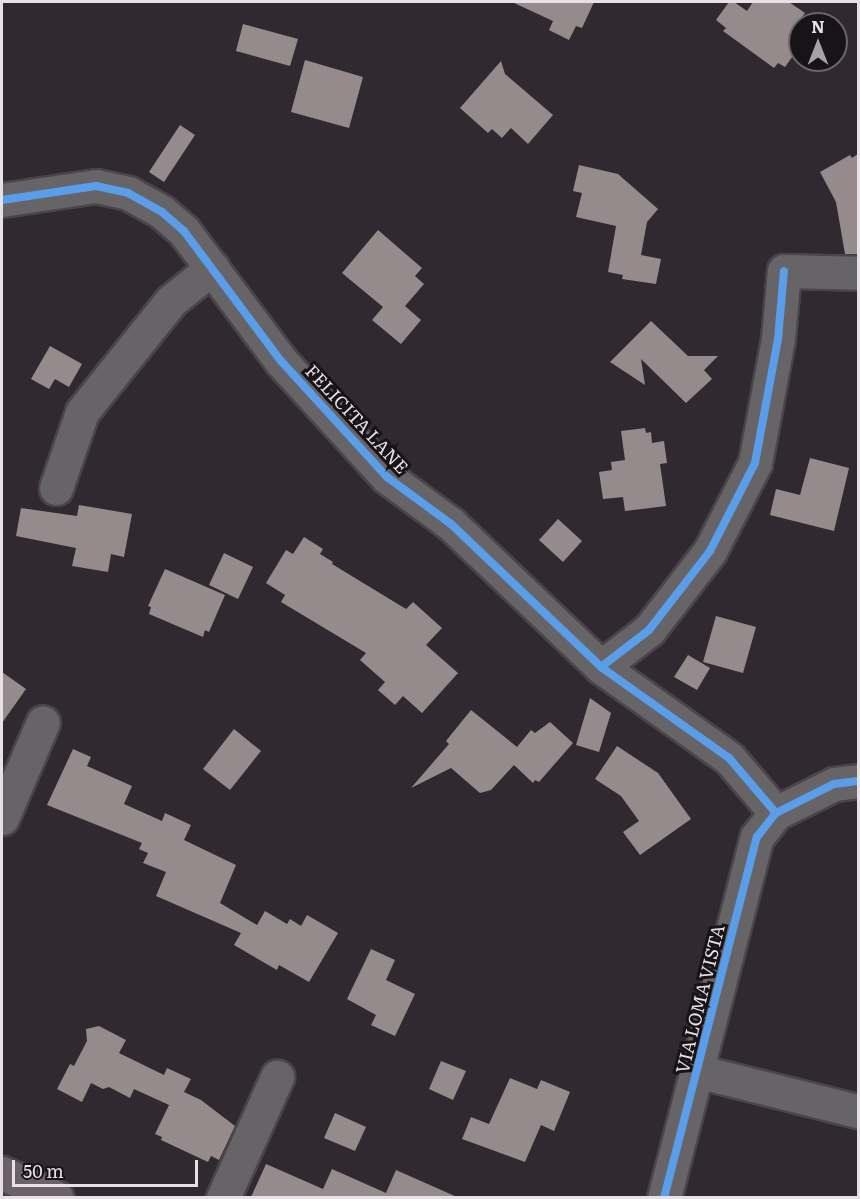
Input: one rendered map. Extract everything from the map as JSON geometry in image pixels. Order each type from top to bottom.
[{"type":"main road","points":[[2,1173],[57,1197]]},
{"type":"street","name":"FELICITA LANE","points":[[2,200],[96,186],[128,193],[162,212],[184,231],[281,361],[387,477],[450,524],[601,667],[729,758],[776,813]]},
{"type":"street","points":[[56,488],[82,412],[171,301],[212,268]]},
{"type":"street","points":[[601,667],[649,630],[710,551],[755,463],[778,339],[784,271],[858,273]]},
{"type":"street","points":[[2,818],[42,722]]},
{"type":"street","points":[[776,813],[834,784],[858,781]]},
{"type":"street","name":"VIA LOMA VISTA","points":[[664,1197],[757,837],[776,813]]},
{"type":"street","points":[[697,1071],[858,1111]]},
{"type":"street","points":[[223,1197],[277,1077]]},
{"type":"building","points":[[512,2],[594,2],[582,28],[576,26],[569,40],[549,30],[553,21]]},
{"type":"building","points":[[729,2],[734,2],[747,11],[753,2],[789,2],[804,12],[788,12],[788,63],[785,67],[778,63],[774,68],[723,31],[726,28],[716,20]]},
{"type":"building","points":[[243,24],[298,39],[290,66],[236,51]]},
{"type":"building","points":[[305,60],[363,77],[349,128],[291,112]]},
{"type":"building","points":[[501,61],[505,74],[553,115],[528,144],[511,128],[502,138],[492,129],[488,133],[460,108]]},
{"type":"building","points":[[180,125],[195,135],[164,182],[149,172]]},
{"type":"building","points":[[858,154],[858,254],[845,254],[836,202],[820,172],[850,155],[852,158]]},
{"type":"building","points":[[579,165],[618,174],[658,209],[647,222],[641,255],[661,259],[656,284],[622,279],[623,275],[608,272],[616,226],[576,217],[582,193],[573,191]]},
{"type":"building","points":[[378,230],[422,268],[415,276],[424,284],[405,306],[421,320],[401,344],[372,320],[383,307],[342,273]]},
{"type":"building","points":[[651,321],[688,356],[718,356],[704,370],[712,379],[686,403],[641,359],[645,385],[610,362]]},
{"type":"building","points":[[50,346],[82,364],[69,387],[55,379],[49,389],[31,379]]},
{"type":"building","points":[[645,428],[646,433],[651,432],[652,443],[664,441],[667,463],[660,464],[666,506],[625,511],[623,497],[603,499],[599,472],[612,470],[611,462],[625,460],[621,431]]},
{"type":"building","points":[[810,458],[849,468],[834,531],[770,515],[776,489],[800,495]]},
{"type":"building","points":[[79,505],[132,514],[124,557],[111,554],[108,572],[72,566],[76,548],[16,536],[21,508],[77,516]]},
{"type":"building","points":[[558,519],[582,541],[563,562],[539,540]]},
{"type":"building","points":[[304,537],[323,549],[320,554],[333,562],[332,564],[406,609],[413,602],[442,628],[426,645],[458,673],[422,713],[403,696],[395,705],[378,690],[385,682],[360,660],[366,653],[281,602],[285,595],[266,583],[286,550],[293,554]]},
{"type":"building","points":[[224,553],[253,567],[238,599],[209,585]]},
{"type":"building","points":[[165,569],[225,595],[209,632],[205,630],[203,637],[149,614],[151,607],[148,606]]},
{"type":"building","points":[[716,616],[756,627],[743,673],[703,662]]},
{"type":"building","points":[[688,655],[710,668],[697,690],[674,677]]},
{"type":"building","points":[[2,672],[26,689],[2,723]]},
{"type":"building","points":[[590,698],[611,713],[599,752],[576,745]]},
{"type":"building","points":[[471,710],[517,747],[531,730],[535,733],[550,722],[573,743],[539,782],[535,780],[533,783],[514,765],[491,790],[480,793],[451,768],[411,788],[449,744],[446,741]]},
{"type":"building","points":[[234,729],[261,751],[230,790],[203,769]]},
{"type":"building","points":[[617,746],[658,773],[691,819],[640,855],[623,832],[639,821],[621,796],[595,779]]},
{"type":"building","points":[[73,749],[91,757],[87,766],[132,786],[124,804],[162,821],[165,813],[191,825],[184,840],[236,865],[220,903],[257,925],[265,911],[287,924],[290,919],[301,926],[307,915],[338,933],[309,982],[279,965],[277,970],[234,945],[241,933],[156,896],[166,872],[143,863],[148,853],[139,849],[142,843],[47,805]]},
{"type":"building","points":[[371,949],[395,960],[386,980],[415,994],[395,1036],[371,1025],[376,1015],[347,999]]},
{"type":"building","points":[[99,1026],[126,1040],[119,1053],[164,1075],[167,1068],[191,1079],[184,1092],[201,1100],[235,1126],[219,1160],[211,1156],[208,1162],[161,1140],[162,1137],[155,1134],[169,1105],[134,1089],[130,1098],[109,1087],[103,1089],[91,1083],[82,1102],[57,1089],[70,1064],[74,1066],[87,1041],[86,1029]]},
{"type":"building","points":[[441,1061],[466,1071],[453,1100],[429,1089]]},
{"type":"building","points":[[510,1078],[537,1089],[541,1080],[570,1092],[554,1131],[541,1125],[525,1162],[462,1139],[471,1117],[489,1124]]},
{"type":"building","points":[[335,1113],[366,1127],[355,1151],[324,1138]]},
{"type":"building","points":[[266,1164],[323,1189],[332,1169],[386,1193],[396,1170],[457,1197],[251,1197]]},
{"type":"cycle path","points":[[2,200],[96,186],[128,193],[162,212],[184,231],[281,361],[387,477],[451,524],[601,667],[729,758],[776,813]]},
{"type":"cycle path","points":[[601,667],[649,630],[710,551],[755,463],[778,339],[784,271]]},
{"type":"cycle path","points":[[664,1198],[757,837],[776,813],[834,784],[858,781]]}]
